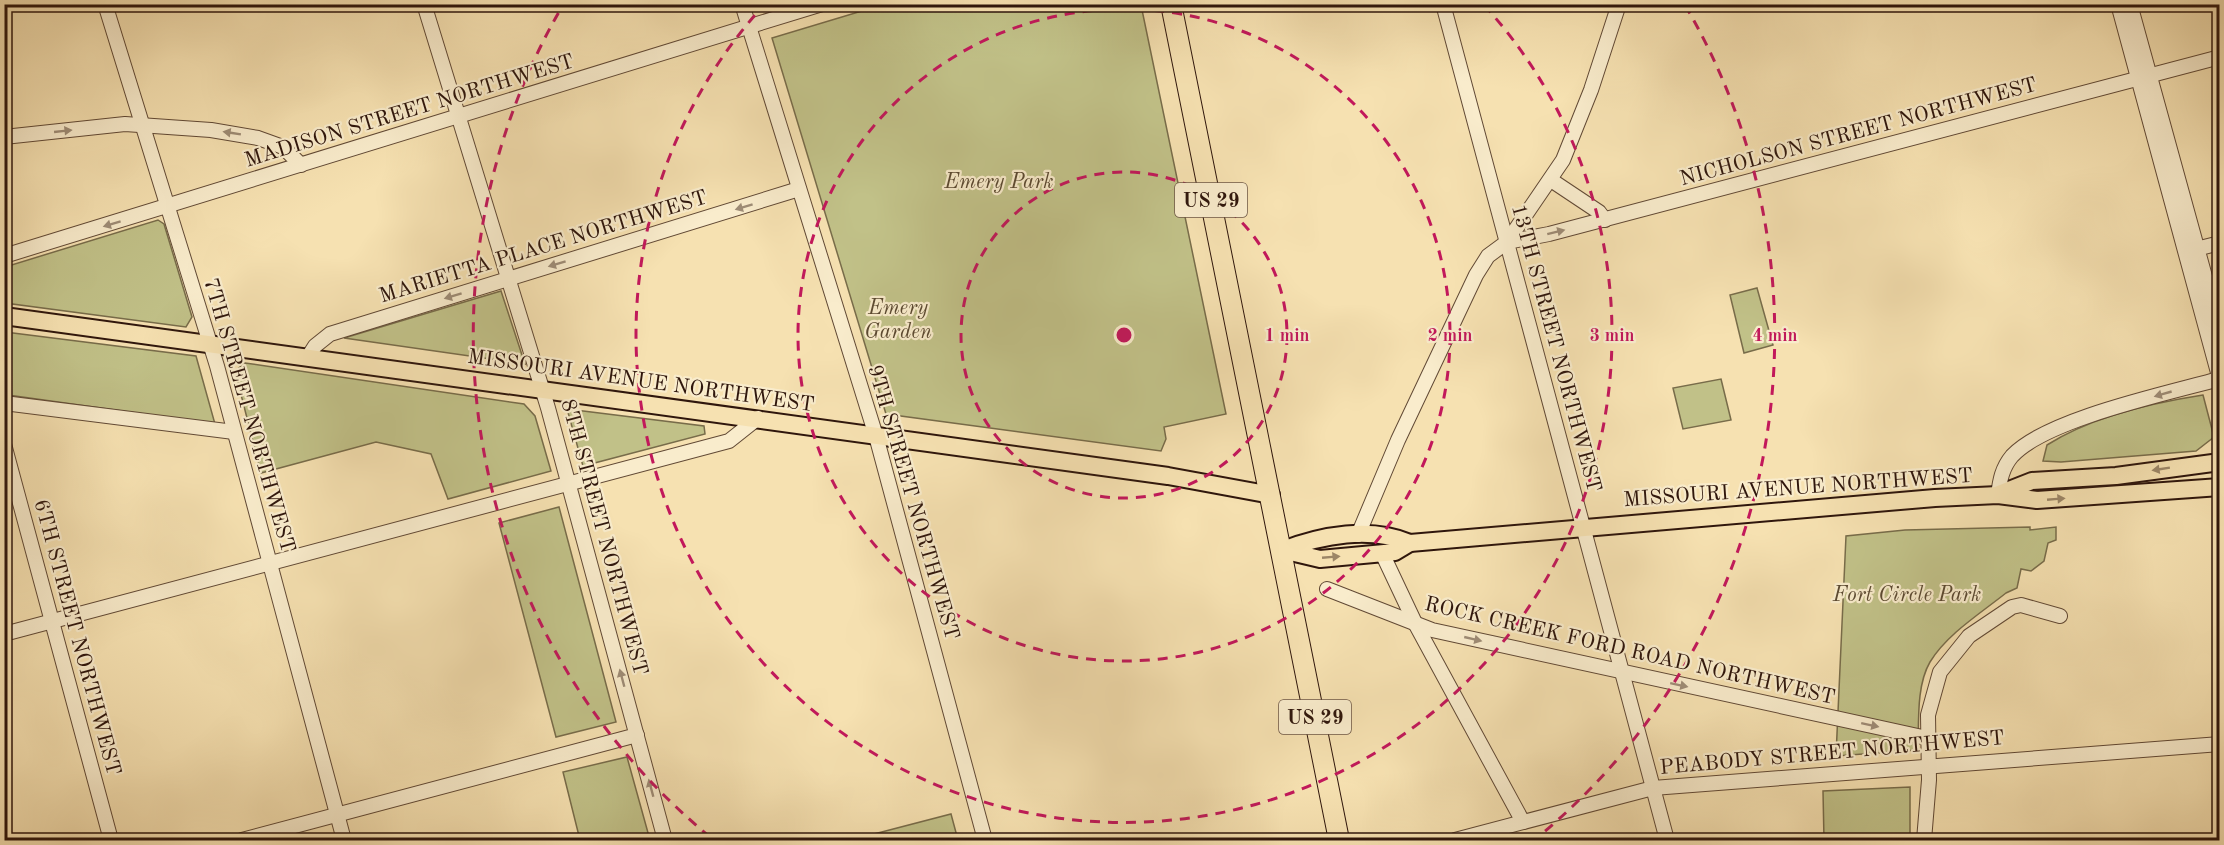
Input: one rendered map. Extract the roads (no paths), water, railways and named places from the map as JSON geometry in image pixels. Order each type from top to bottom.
[{"type":"highway","name":"US 29","points":[[1170,4],[1340,840]]},
{"type":"main road","name":"MISSOURI AVENUE NORTHWEST","points":[[4,316],[758,418],[1168,476],[1271,495]]},
{"type":"main road","points":[[1998,495],[2032,481],[2116,476],[2220,462]]},
{"type":"main road","points":[[1998,495],[2037,500],[2220,487]]},
{"type":"main road","name":"MISSOURI AVENUE NORTHWEST","points":[[1282,550],[1320,559],[1395,552],[1410,543],[1583,526],[1998,495]]},
{"type":"main road","name":"MISSOURI AVENUE NORTHWEST","points":[[1282,550],[1317,537],[1392,535],[1410,543]]},
{"type":"street","name":"7TH STREET NORTHWEST","points":[[105,4],[210,344],[344,840]]},
{"type":"street","name":"8TH STREET NORTHWEST","points":[[424,4],[542,389],[665,840]]},
{"type":"street","name":"9TH STREET NORTHWEST","points":[[742,4],[876,436],[985,840]]},
{"type":"street","name":"MADISON STREET NORTHWEST","points":[[6,256],[822,4]]},
{"type":"street","name":"13TH STREET NORTHWEST","points":[[1443,4],[1667,840]]},
{"type":"street","points":[[1358,535],[1394,450],[1476,275],[1488,256],[1506,242],[1551,180],[1568,151],[1619,4]]},
{"type":"street","points":[[2118,4],[2144,76]]},
{"type":"street","points":[[2130,4],[2144,76],[2192,250],[2219,379]]},
{"type":"street","name":"NICHOLSON STREET NORTHWEST","points":[[1506,242],[1605,219],[2220,57]]},
{"type":"street","points":[[4,137],[120,124],[210,130],[258,138],[284,147],[301,165]]},
{"type":"street","points":[[1551,180],[1599,212],[1605,219]]},
{"type":"street","name":"MARIETTA PLACE NORTHWEST","points":[[308,357],[315,346],[330,334],[799,189]]},
{"type":"street","points":[[2192,250],[2220,243]]},
{"type":"street","points":[[2192,250],[2220,331]]},
{"type":"street","name":"MISSOURI AVENUE NORTHWEST","points":[[1998,495],[2001,476],[2012,457],[2048,433],[2121,406],[2219,379]]},
{"type":"street","points":[[4,403],[234,432]]},
{"type":"street","points":[[4,634],[729,441],[758,418]]},
{"type":"street","name":"6TH STREET NORTHWEST","points":[[4,444],[111,840]]},
{"type":"street","points":[[1382,553],[1416,625],[1523,822]]},
{"type":"street","name":"ROCK CREEK FORD ROAD NORTHWEST","points":[[1328,589],[1416,625],[1927,738]]},
{"type":"street","points":[[1924,840],[1930,702],[1940,672],[1969,636],[2012,607],[2020,605],[2060,616]]},
{"type":"street","points":[[242,840],[637,735]]},
{"type":"street","name":"PEABODY STREET NORTHWEST","points":[[1455,840],[1653,788],[2220,744]]},
{"type":"park label","name":"Emery Park","points":[[999,181]]},
{"type":"park label","name":"Emery Garden","points":[[898,319]]},
{"type":"park label","name":"Fort Circle Park","points":[[1907,594]]}]
